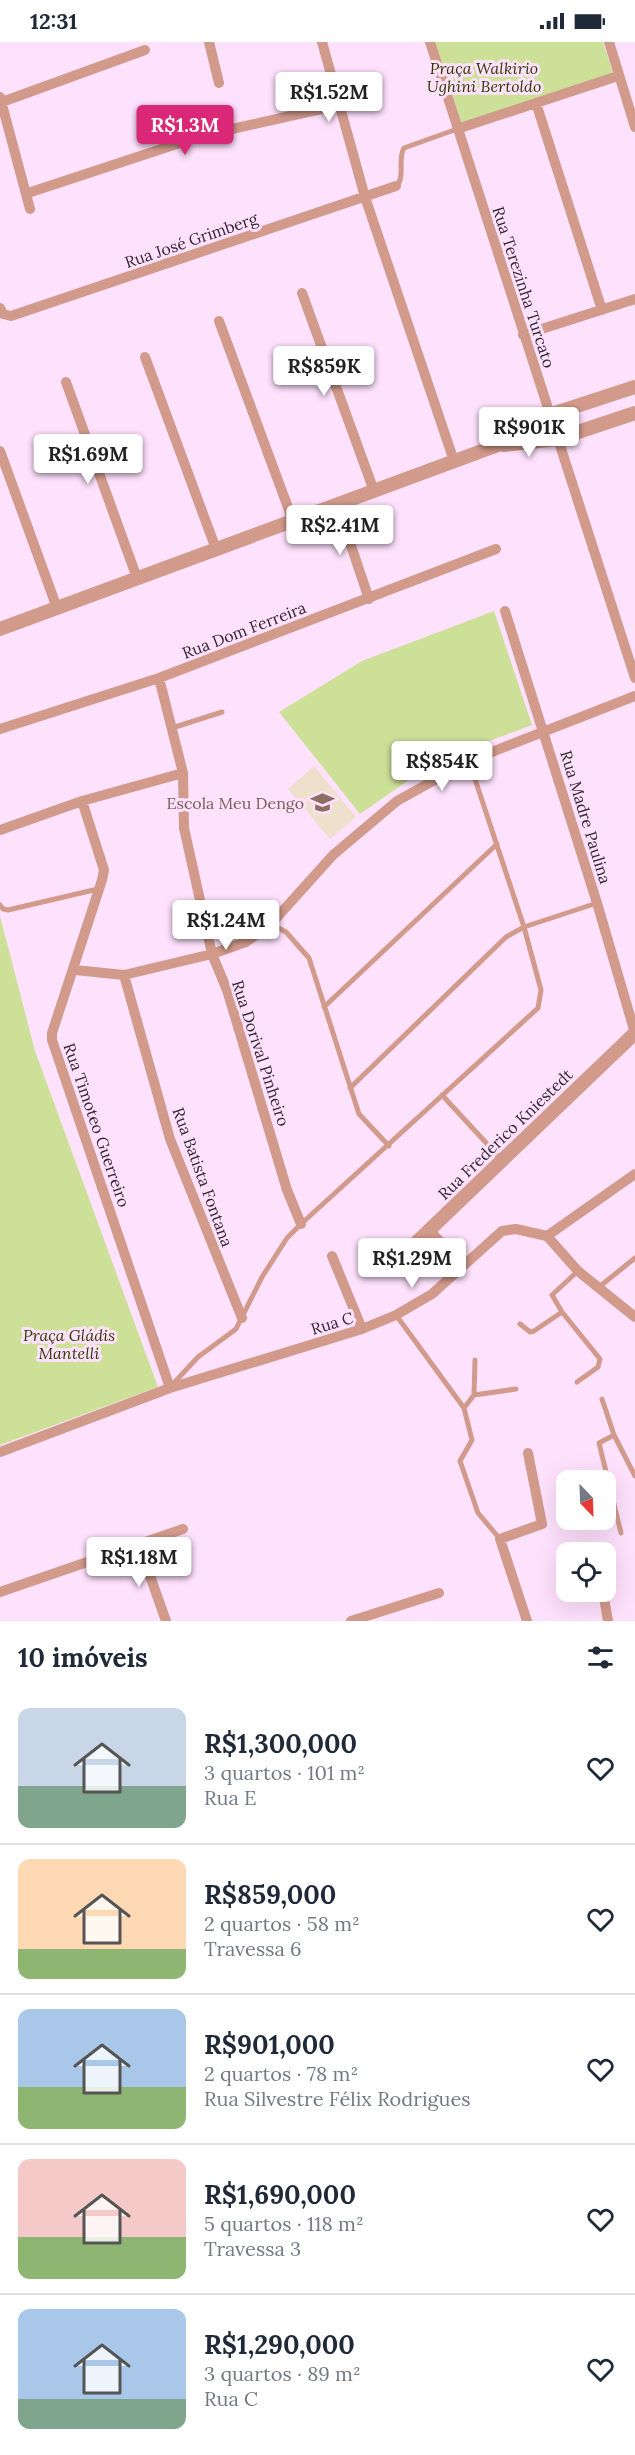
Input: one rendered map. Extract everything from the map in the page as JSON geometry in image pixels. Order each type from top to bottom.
[{"type":"street","points":[[209,42],[219,83]]},
{"type":"street","points":[[321,42],[365,197],[454,461]]},
{"type":"street","name":"Rua Terezinha Turcato","points":[[430,42],[635,678]]},
{"type":"street","points":[[609,42],[635,127]]},
{"type":"street","points":[[30,209],[28,194],[4,132],[1,100],[145,50]]},
{"type":"street","points":[[457,129],[618,76]]},
{"type":"street","points":[[536,103],[602,310]]},
{"type":"street","points":[[28,194],[201,136],[339,105]]},
{"type":"street","name":"Rua José Grimberg","points":[[0,308],[3,314],[11,316],[396,186]]},
{"type":"street","points":[[302,293],[374,491]]},
{"type":"street","points":[[523,335],[635,299]]},
{"type":"street","points":[[219,321],[293,521]]},
{"type":"street","points":[[145,357],[216,549]]},
{"type":"street","points":[[66,382],[137,578]]},
{"type":"street","points":[[0,629],[498,445],[549,415],[635,387]]},
{"type":"street","points":[[498,445],[557,439],[634,416]]},
{"type":"street","points":[[0,451],[57,608]]},
{"type":"street","points":[[338,504],[369,599]]},
{"type":"street","name":"Rua Dom Ferreira","points":[[0,729],[159,678],[496,549]]},
{"type":"street","name":"Rua Madre Paulina","points":[[505,611],[597,903],[635,1033]]},
{"type":"street","name":"Rua Dorival Pinheiro","points":[[159,678],[183,773],[184,828],[212,954],[227,990],[287,1190],[301,1224]]},
{"type":"street","points":[[75,970],[124,975],[212,954],[246,942],[272,924],[333,855],[397,801],[470,761],[635,696]]},
{"type":"street","points":[[0,830],[82,801],[183,773]]},
{"type":"street","name":"Rua Timoteo Guerreiro","points":[[82,801],[104,870],[75,970],[52,1033],[52,1040],[170,1388]]},
{"type":"street","name":"Rua Batista Fontana","points":[[124,975],[170,1139],[242,1318]]},
{"type":"street","name":"Rua Frederico Kniestedt","points":[[398,1260],[635,1033]]},
{"type":"street","points":[[635,1174],[548,1236],[578,1272],[635,1317]]},
{"type":"street","name":"Rua C","points":[[0,1452],[170,1388],[362,1329],[396,1315],[432,1294],[462,1265],[508,1228],[548,1236]]},
{"type":"street","points":[[429,1230],[462,1265]]},
{"type":"street","points":[[332,1256],[362,1329]]},
{"type":"street","points":[[527,1621],[500,1539],[542,1524],[528,1453]]},
{"type":"street","points":[[0,1592],[183,1529]]},
{"type":"street","points":[[140,1545],[166,1621]]},
{"type":"street","points":[[351,1621],[439,1593]]},
{"type":"street","points":[[605,1602],[608,1621]]},
{"type":"lane","points":[[396,186],[400,179],[400,157],[404,148],[457,129]]},
{"type":"lane","points":[[171,728],[222,712]]},
{"type":"lane","points":[[170,1388],[198,1357],[236,1329],[262,1277],[287,1238],[538,1008],[541,990],[524,927],[470,761]]},
{"type":"lane","points":[[324,1006],[496,844]]},
{"type":"lane","points":[[0,905],[3,909],[8,910],[99,889]]},
{"type":"lane","points":[[350,1088],[506,937],[524,927],[597,903]]},
{"type":"lane","points":[[272,924],[286,932],[309,958],[350,1088],[364,1122],[389,1146]]},
{"type":"lane","points":[[442,1095],[502,1160]]},
{"type":"lane","points":[[598,1287],[635,1258]]},
{"type":"lane","points":[[578,1272],[552,1295],[562,1312],[600,1359],[598,1367],[578,1382]]},
{"type":"lane","points":[[520,1324],[530,1332],[534,1331],[562,1312]]},
{"type":"lane","points":[[396,1315],[464,1408],[472,1440],[460,1461],[478,1514],[500,1539]]},
{"type":"lane","points":[[464,1408],[474,1395],[475,1360]]},
{"type":"lane","points":[[474,1395],[516,1389]]},
{"type":"lane","points":[[602,1399],[614,1435],[635,1476]]},
{"type":"lane","points":[[614,1435],[599,1443],[621,1533]]},
{"type":"shaded area","name":"Escola Meu Dengo","points":[[314,766],[356,817],[330,839],[288,789]]},
{"type":"green space","name":"Praça Walkirio Ughini Bertoldo","points":[[435,42],[603,42],[613,73],[461,123]]},
{"type":"green space","points":[[494,611],[532,725],[436,761],[360,814],[279,712],[362,661]]},
{"type":"green space","name":"Praça Gládis Mantelli","points":[[0,916],[35,1051],[158,1387],[0,1445]]},
{"type":"place","name":"Escola Meu Dengo","points":[[322,803]]}]
